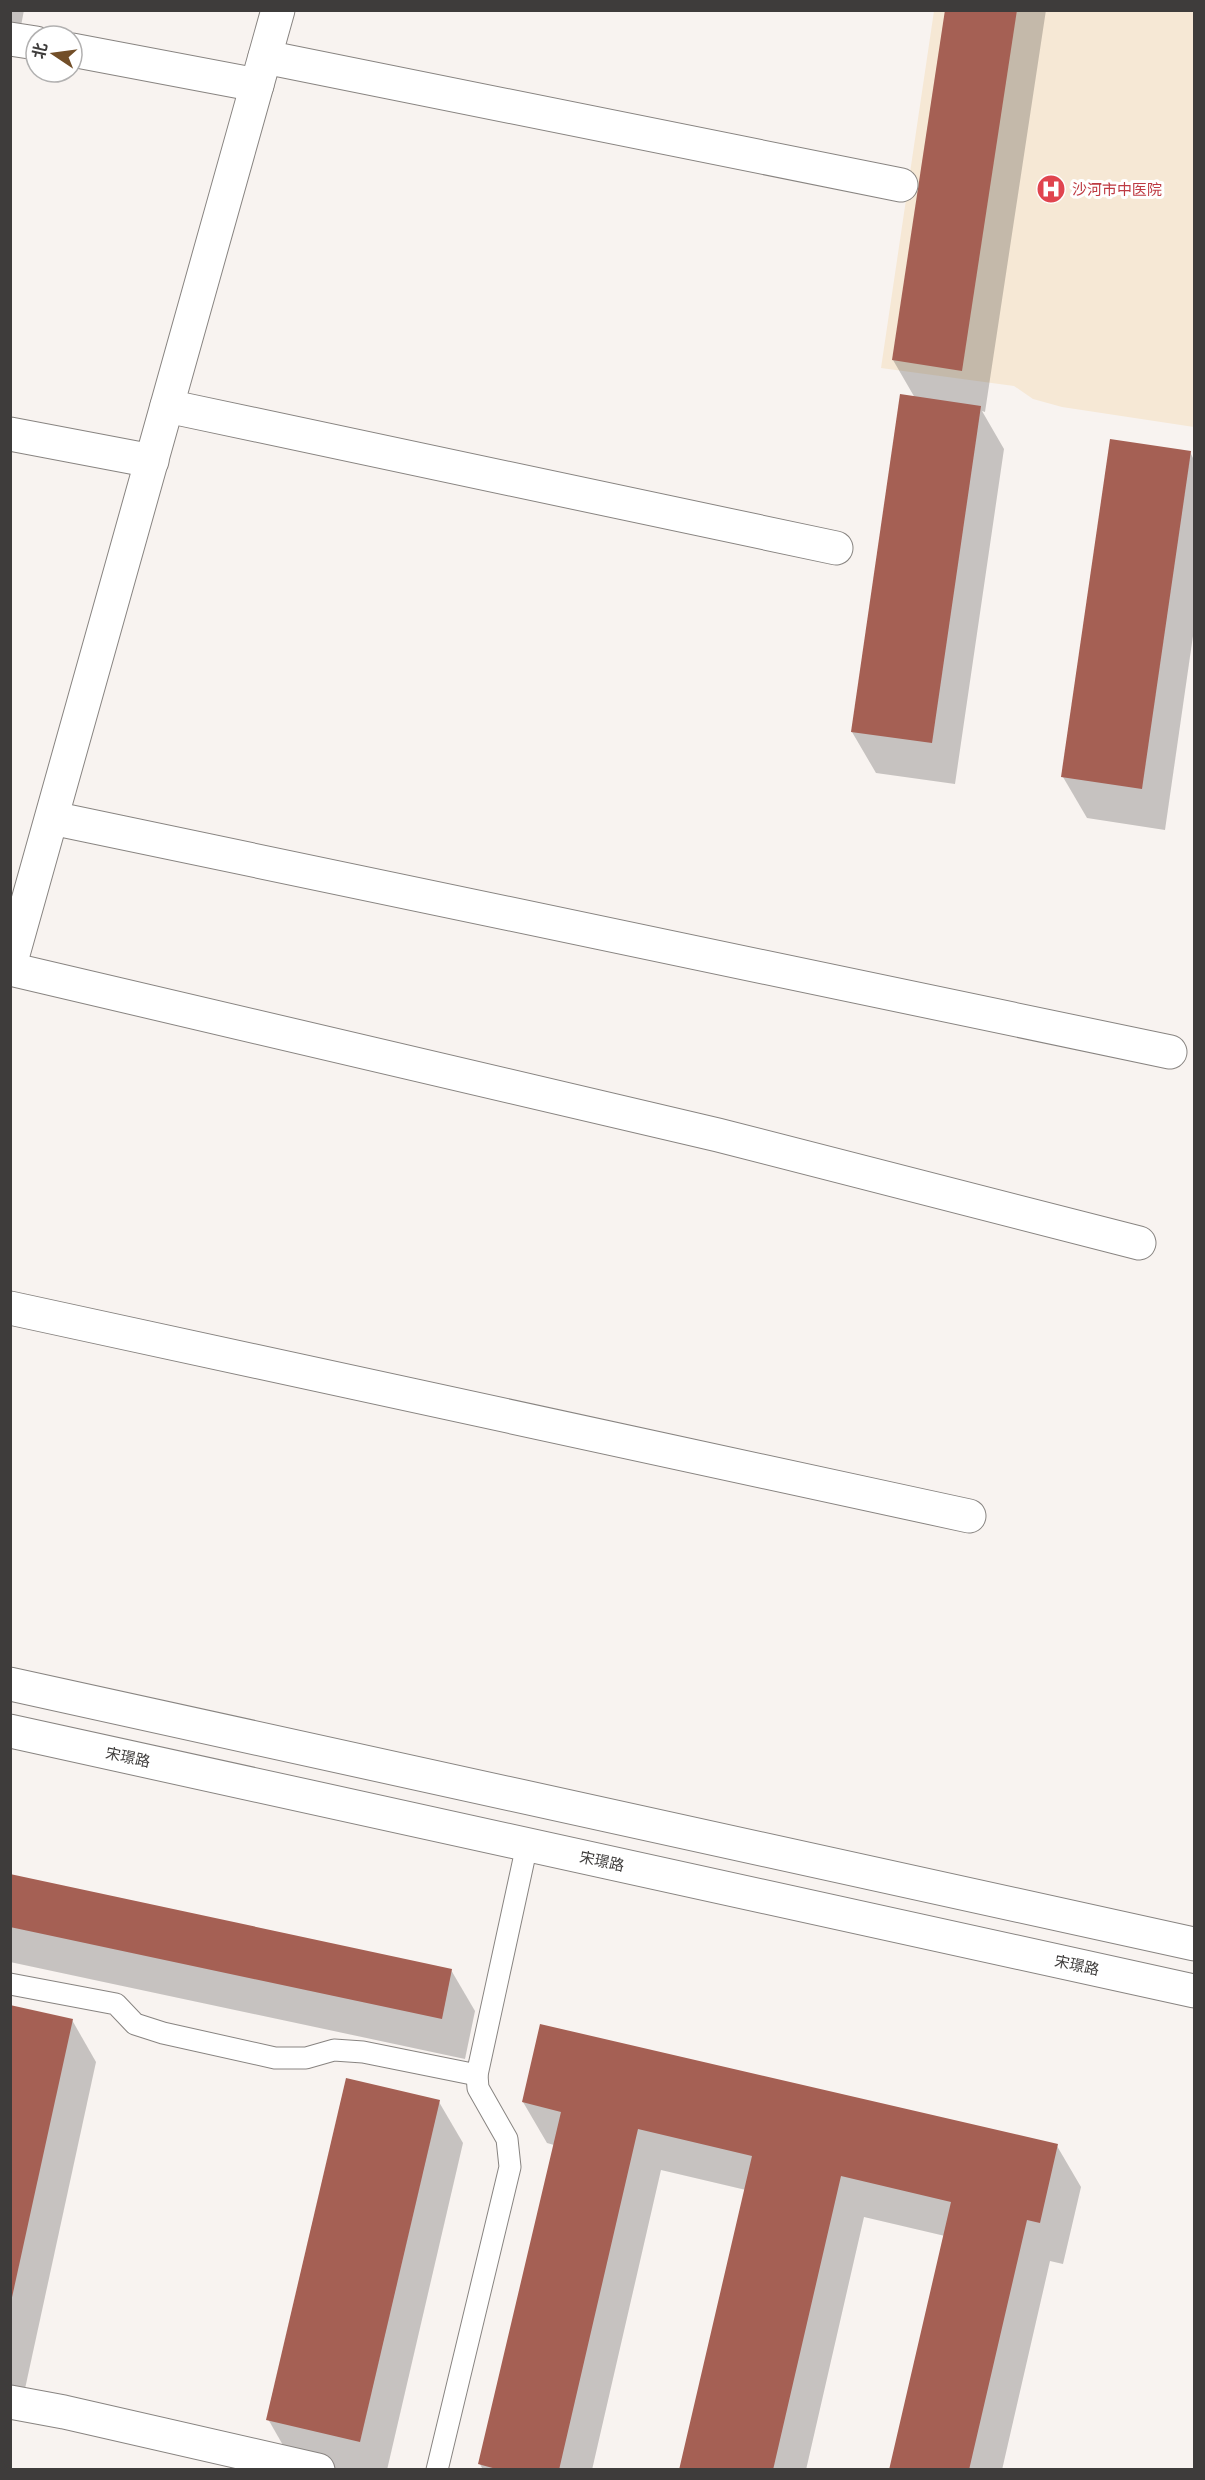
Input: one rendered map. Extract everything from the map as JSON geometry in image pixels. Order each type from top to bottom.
[{"type":"main road","points":[[278,10],[52,818],[21,891],[10,967],[717,1135],[1139,1243]]},
{"type":"main road","points":[[84,51],[261,71],[901,185]]},
{"type":"main road","points":[[167,406],[836,548]]},
{"type":"main road","points":[[10,434],[152,461]]},
{"type":"main road","points":[[52,818],[1170,1052]]},
{"type":"main road","points":[[10,1308],[969,1516]]},
{"type":"main road","points":[[10,1684],[1194,1944]]},
{"type":"main road","name":"宋璟路","points":[[10,1731],[1194,1991]]},
{"type":"main road","points":[[10,2402],[318,2469]]},
{"type":"lane","points":[[437,2469],[510,2167],[507,2139],[478,2088],[477,2075],[527,1845]]},
{"type":"lane","points":[[10,1984],[116,2004],[135,2024],[163,2033],[275,2058],[306,2058],[334,2050],[363,2052],[477,2075]]},
{"type":"shaded area","name":"沙河市中医院","points":[[934,11],[1194,11],[1194,427],[1062,407],[1033,399],[1014,386],[881,368]]},
{"type":"building","points":[[945,10],[1017,10],[962,371],[892,360]]},
{"type":"building","points":[[900,394],[981,406],[932,743],[851,732]]},
{"type":"building","points":[[1110,439],[1191,451],[1142,789],[1061,777]]},
{"type":"building","points":[[10,1874],[452,1969],[442,2019],[10,1927]]},
{"type":"building","points":[[10,2005],[73,2019],[11,2302],[10,2302]]},
{"type":"building","points":[[540,2024],[1058,2144],[1040,2223],[1027,2220],[969,2470],[889,2470],[951,2202],[841,2176],[773,2470],[679,2470],[752,2156],[638,2129],[559,2470],[500,2470],[478,2464],[561,2112],[522,2102]]},
{"type":"building","points":[[346,2078],[440,2100],[360,2442],[266,2420]]},
{"type":"place","name":"沙河市中医院","points":[[1051,189]]}]
